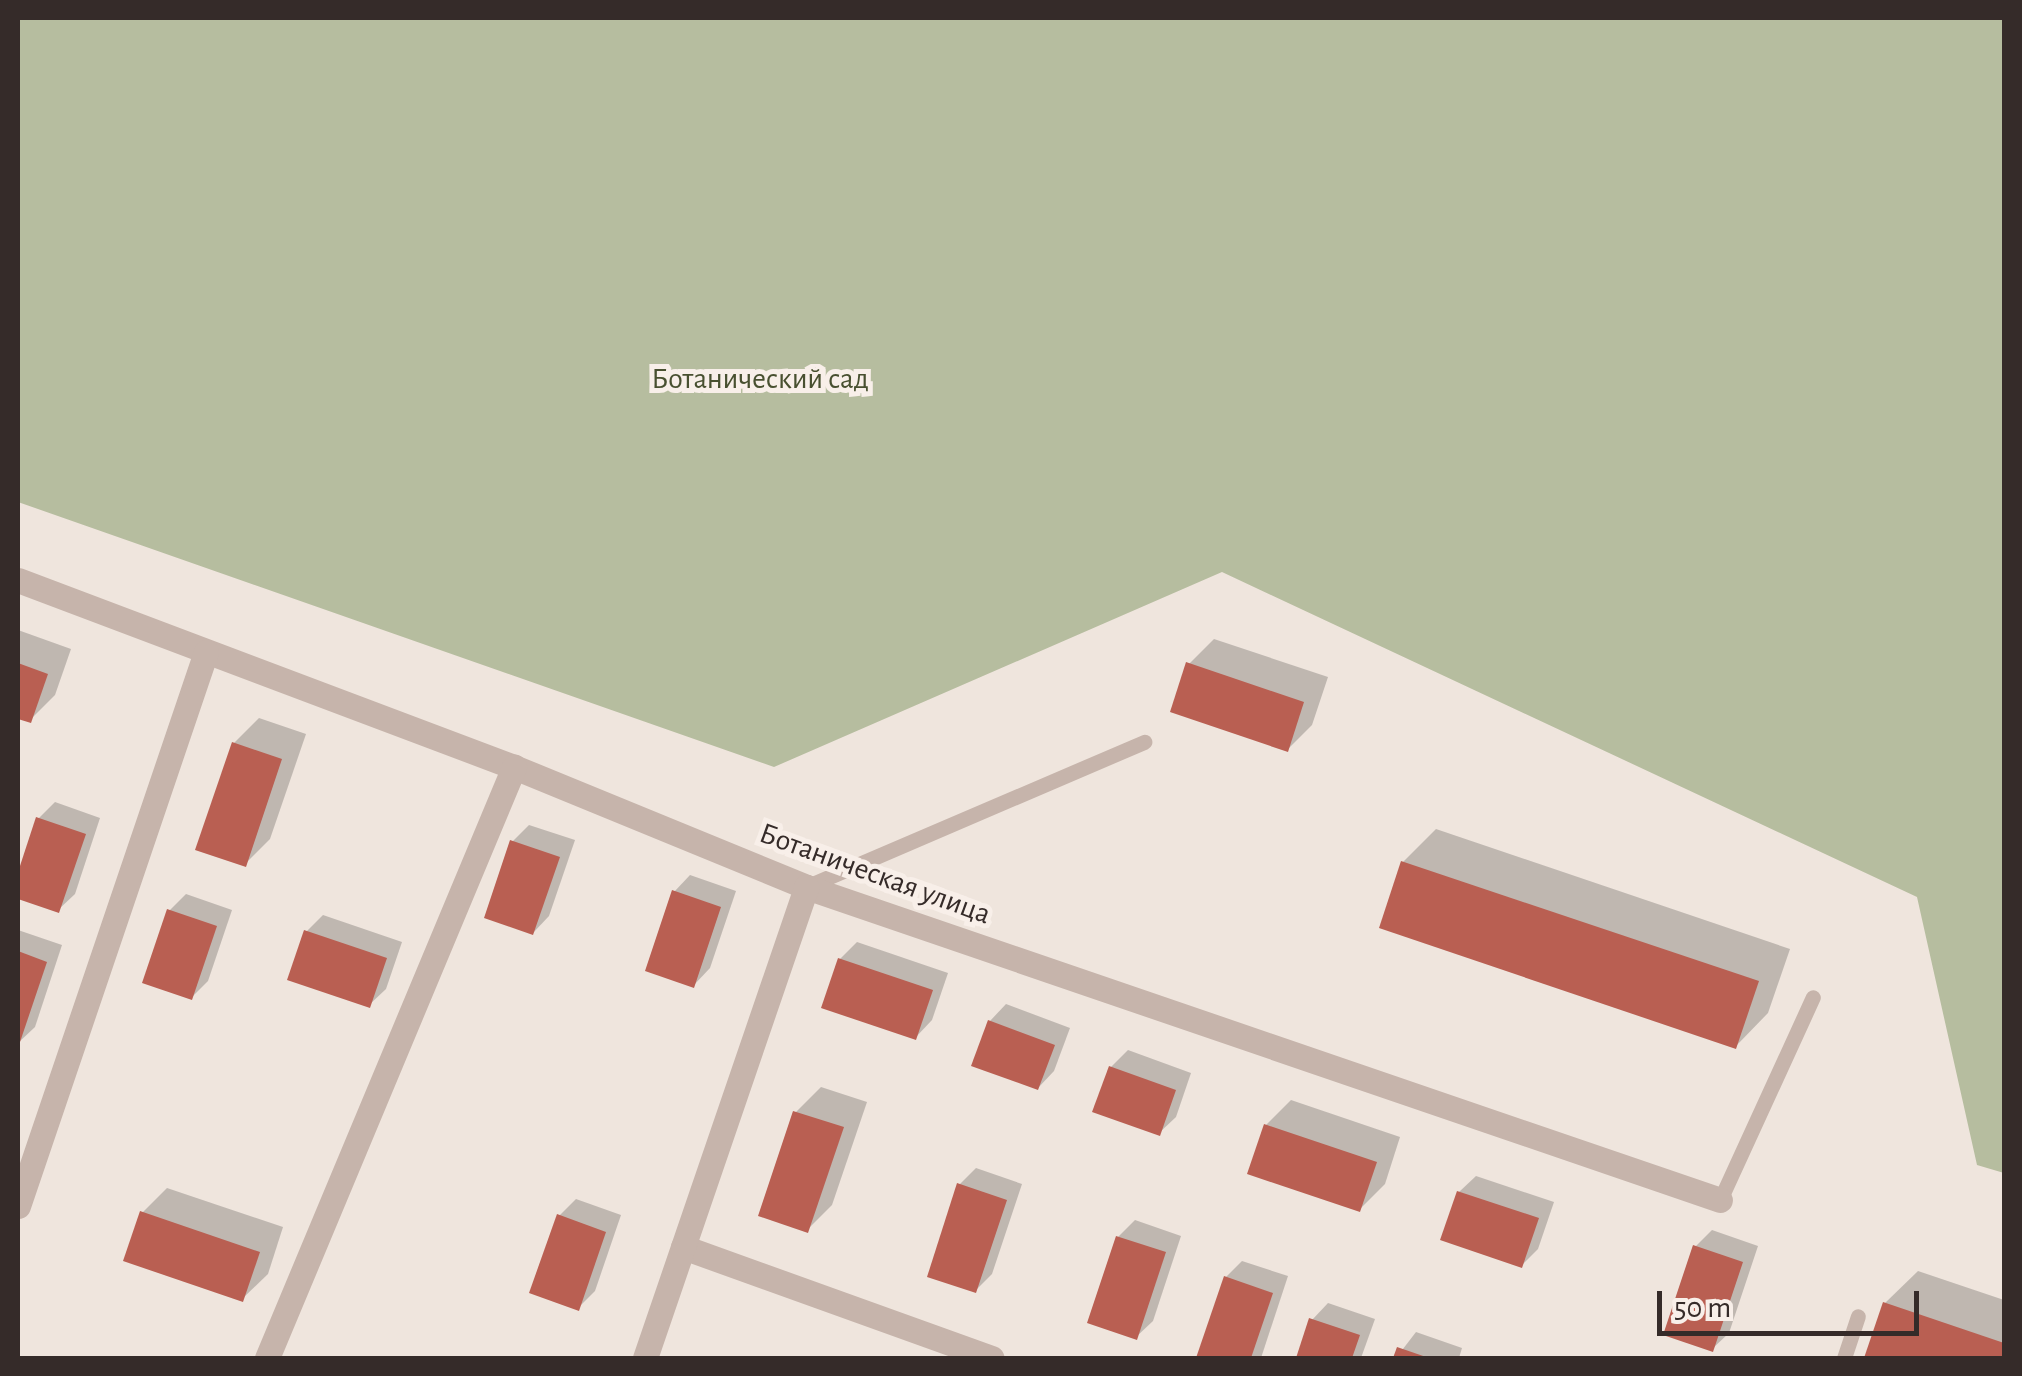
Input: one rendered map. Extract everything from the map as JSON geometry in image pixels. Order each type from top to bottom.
[{"type":"street","name":"Ботаническая улица","points":[[18,580],[514,768],[806,887],[1720,1200]]},
{"type":"street","points":[[18,1206],[206,652]]},
{"type":"street","points":[[267,1358],[514,768]]},
{"type":"street","points":[[646,1358],[806,887]]},
{"type":"street","points":[[683,1247],[992,1358]]},
{"type":"lane","points":[[806,887],[1144,742]]},
{"type":"lane","points":[[1720,1200],[1812,996]]},
{"type":"lane","points":[[1844,1358],[1858,1316]]},
{"type":"green space","name":"Ботанический сад","points":[[18,18],[2004,18],[2004,1173],[1977,1165],[1917,897],[1222,572],[774,767],[18,502]]},
{"type":"building","points":[[1186,662],[1304,702],[1288,752],[1170,712]]},
{"type":"building","points":[[18,663],[48,674],[31,723],[18,719]]},
{"type":"building","points":[[232,742],[282,759],[246,867],[195,850]]},
{"type":"building","points":[[36,817],[86,834],[59,913],[18,899],[18,872]]},
{"type":"building","points":[[510,840],[560,857],[533,935],[484,918]]},
{"type":"building","points":[[1401,861],[1759,981],[1736,1049],[1379,928]]},
{"type":"building","points":[[672,890],[721,907],[694,988],[645,971]]},
{"type":"building","points":[[167,909],[217,926],[192,1000],[142,983]]},
{"type":"building","points":[[304,930],[387,958],[370,1008],[287,980]]},
{"type":"building","points":[[18,951],[47,962],[18,1048]]},
{"type":"building","points":[[838,958],[933,990],[916,1040],[821,1008]]},
{"type":"building","points":[[988,1020],[1055,1045],[1038,1090],[971,1066]]},
{"type":"building","points":[[1109,1066],[1176,1090],[1160,1136],[1092,1112]]},
{"type":"building","points":[[793,1111],[844,1127],[808,1233],[758,1216]]},
{"type":"building","points":[[1264,1124],[1377,1162],[1360,1212],[1247,1174]]},
{"type":"building","points":[[957,1183],[1007,1200],[976,1293],[927,1277]]},
{"type":"building","points":[[1457,1191],[1539,1218],[1522,1268],[1440,1240]]},
{"type":"building","points":[[140,1211],[260,1252],[243,1302],[123,1261]]},
{"type":"building","points":[[557,1214],[606,1232],[579,1311],[529,1293]]},
{"type":"building","points":[[1116,1236],[1166,1252],[1137,1340],[1087,1323]]},
{"type":"building","points":[[1693,1245],[1743,1262],[1713,1352],[1663,1335]]},
{"type":"building","points":[[1224,1276],[1273,1293],[1251,1358],[1196,1358]]},
{"type":"building","points":[[1883,1302],[2004,1343],[2004,1358],[1864,1358]]},
{"type":"building","points":[[1309,1318],[1360,1335],[1352,1358],[1296,1358]]},
{"type":"building","points":[[1397,1347],[1429,1358],[1393,1358]]}]
